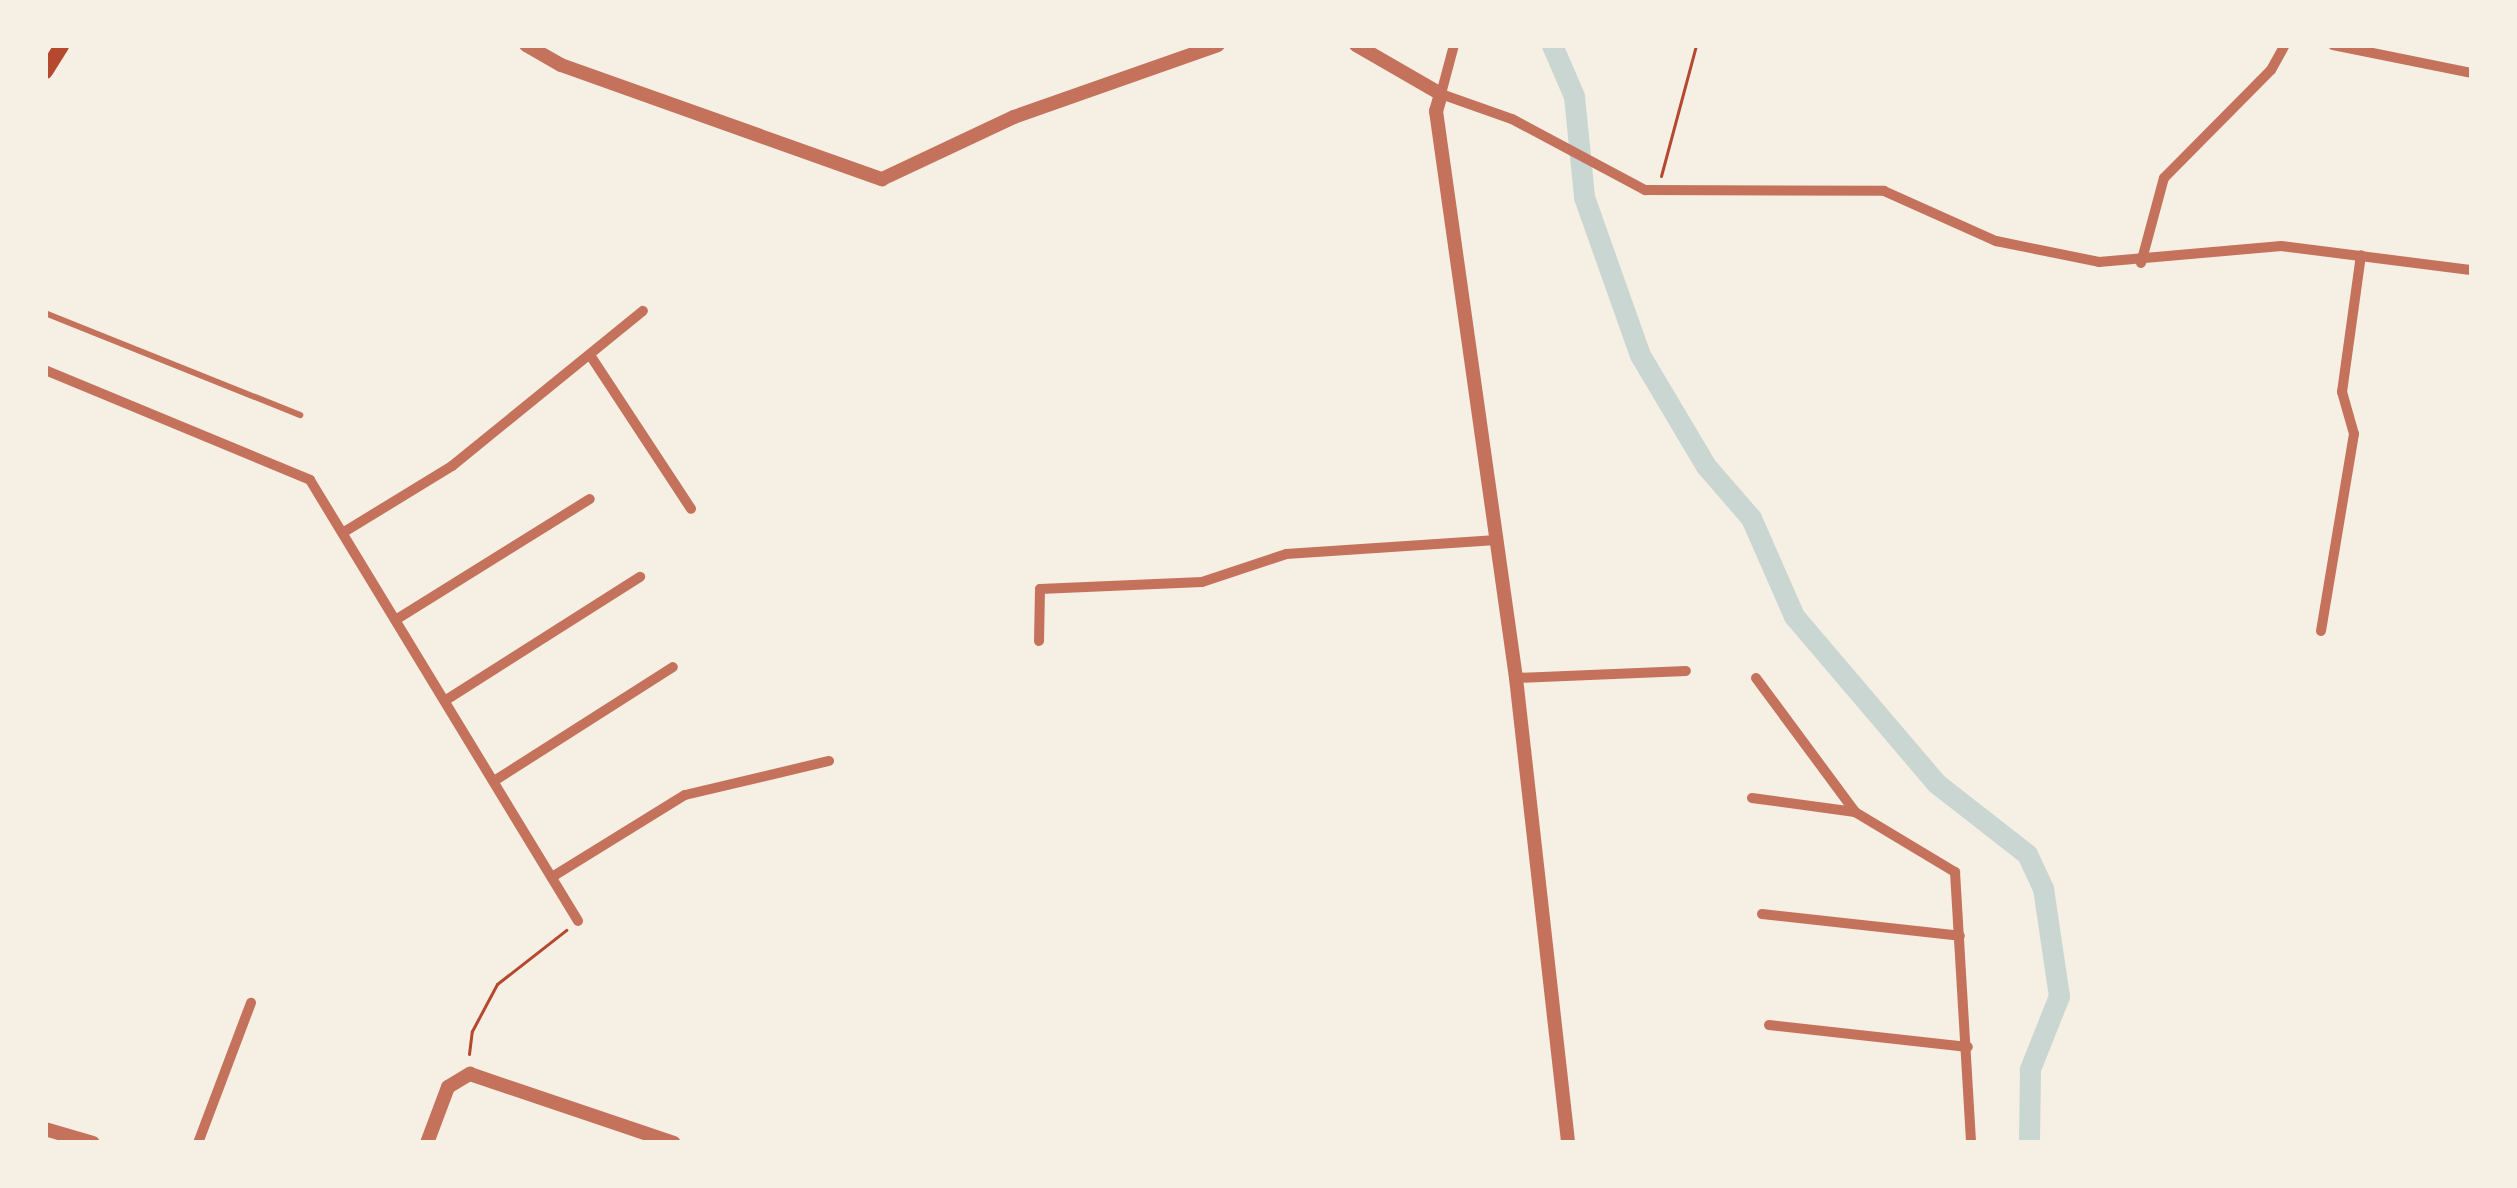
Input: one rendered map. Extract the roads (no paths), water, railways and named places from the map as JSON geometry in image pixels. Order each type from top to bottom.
[{"type":"main road","points":[[45,71],[61,45]]},
{"type":"street","points":[[526,45],[561,65],[882,179],[913,171],[1014,117],[1193,50],[1218,45]]},
{"type":"street","points":[[1356,45],[1441,94],[1512,119],[1594,168],[1656,192],[1884,191],[1996,241],[2073,259],[2141,263],[2282,246],[2472,270]]},
{"type":"street","points":[[1454,45],[1436,111],[1516,677],[1568,1143]]},
{"type":"street","points":[[2141,263],[2164,178],[2271,70],[2285,45]]},
{"type":"street","points":[[2333,45],[2472,73]]},
{"type":"street","points":[[2320,631],[2354,434],[2342,392],[2361,254]]},
{"type":"street","points":[[344,532],[452,466],[644,311]]},
{"type":"street","points":[[590,355],[691,509]]},
{"type":"street","points":[[45,370],[310,479],[578,921]]},
{"type":"street","points":[[397,619],[590,499]]},
{"type":"street","points":[[1039,641],[1040,590],[1202,582],[1286,554],[1497,540]]},
{"type":"street","points":[[446,700],[640,578]]},
{"type":"street","points":[[494,781],[673,667]]},
{"type":"street","points":[[1516,677],[1686,671]]},
{"type":"street","points":[[1756,679],[1855,812],[1955,872],[1971,1143]]},
{"type":"street","points":[[552,878],[685,795],[829,761]]},
{"type":"street","points":[[1752,798],[1855,812]]},
{"type":"street","points":[[1762,914],[1960,936]]},
{"type":"street","points":[[198,1143],[251,1003]]},
{"type":"street","points":[[1769,1025],[1968,1047]]},
{"type":"street","points":[[427,1143],[448,1087],[470,1074],[674,1143]]},
{"type":"street","points":[[48,1134],[93,1143]]},
{"type":"lane","points":[[45,313],[300,415]]},
{"type":"lane","points":[[2472,411],[2472,518]]},
{"type":"waterway","points":[[1552,45],[1574,96],[1584,197],[1640,355],[1706,466],[1751,518],[1794,616],[1936,783],[2027,854],[2043,888],[2059,996],[2030,1069],[2029,1143]]}]
